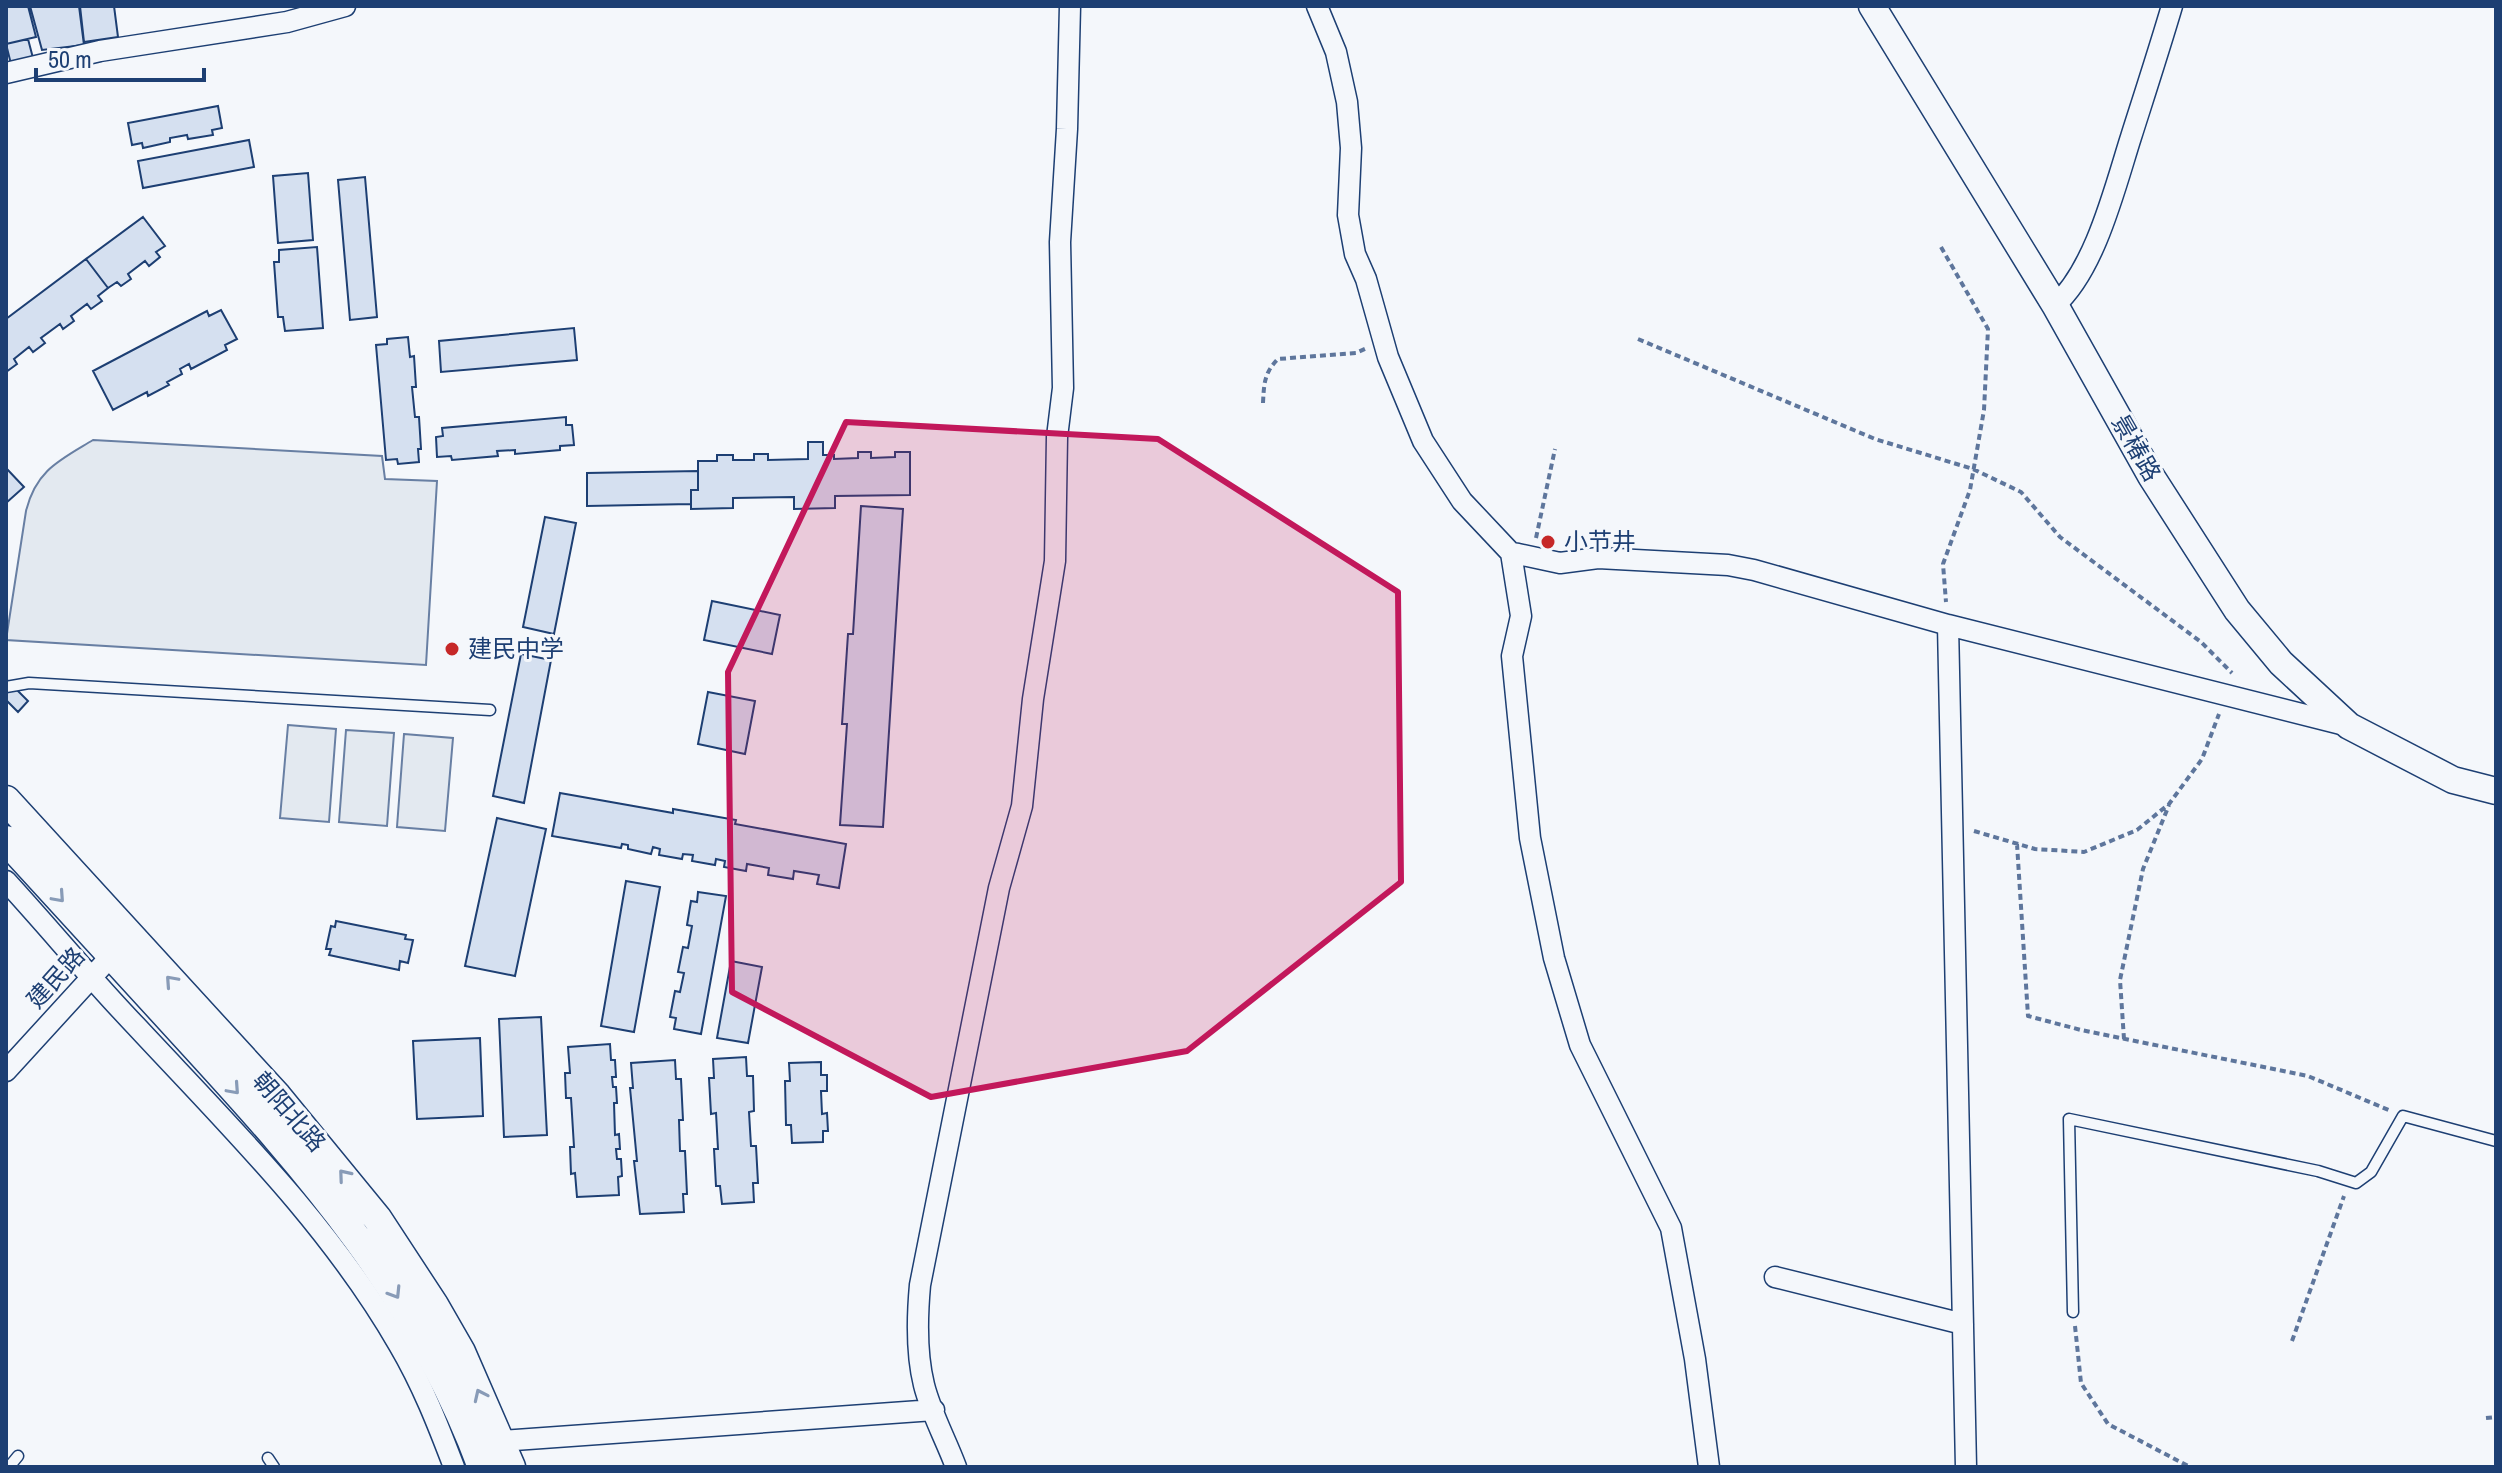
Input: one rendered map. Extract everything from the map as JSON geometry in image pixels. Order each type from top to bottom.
[{"type":"main road","name":"朝阳北路","points":[[6,800],[277,1096],[355,1189],[405,1258],[461,1352],[506,1454]]},
{"type":"main road","name":"朝阳北路","points":[[6,840],[257,1114],[356,1234],[437,1364],[482,1467]]},
{"type":"street","points":[[6,73],[100,51],[287,22],[345,6]]},
{"type":"street","points":[[956,1467],[924,1387],[918,1333],[920,1285],[999,888],[1022,806],[1033,699],[1055,561],[1057,437],[1063,388],[1060,242],[1070,6]]},
{"type":"street","points":[[1317,6],[1336,52],[1347,102],[1351,148],[1350,228],[1355,254],[1366,279],[1399,385],[1423,441],[1462,501],[1511,553],[1521,616],[1512,656],[1530,838],[1554,958],[1580,1045],[1671,1228],[1695,1359],[1709,1467]]},
{"type":"street","name":"景椿路","points":[[1872,6],[2055,305],[2151,476],[2237,610],[2281,663],[2349,726],[2453,780],[2496,791]]},
{"type":"street","points":[[2055,305],[2079,278],[2109,207],[2172,6]]},
{"type":"street","points":[[1511,553],[1560,563],[1598,558],[1728,565],[1754,570],[1948,625],[2349,726]]},
{"type":"street","points":[[1948,625],[1966,1467]]},
{"type":"street","points":[[6,881],[91,978],[276,1176],[341,1258],[399,1344],[420,1384],[454,1467]]},
{"type":"street","name":"建民路","points":[[6,1071],[112,955]]},
{"type":"street","points":[[1775,1277],[1963,1324]]},
{"type":"street","points":[[506,1454],[934,1410]]},
{"type":"lane","points":[[6,687],[29,683],[490,710]]},
{"type":"lane","points":[[2073,1312],[2069,1119],[2318,1171],[2356,1183],[2371,1172],[2403,1116],[2496,1141]]},
{"type":"lane","points":[[9,1467],[18,1456]]},
{"type":"path","points":[[1941,247],[1988,329],[1984,410],[1970,490],[1943,564],[1948,625]]},
{"type":"path","points":[[1638,339],[1875,439],[1973,469],[2021,492],[2060,537],[2201,642],[2261,704]]},
{"type":"path","points":[[1263,403],[1264,377],[1278,359],[1356,353],[1384,341]]},
{"type":"path","points":[[1536,541],[1555,449]]},
{"type":"path","points":[[2124,1039],[2120,980],[2143,869],[2169,804],[2202,759],[2227,695]]},
{"type":"path","points":[[1953,825],[2035,849],[2084,852],[2137,830],[2169,804]]},
{"type":"path","points":[[2017,844],[2028,1016],[2308,1076],[2408,1118]]},
{"type":"path","points":[[2292,1341],[2350,1181]]},
{"type":"path","points":[[2073,1312],[2081,1383],[2108,1424],[2190,1467]]},
{"type":"path","points":[[2486,1418],[2496,1417]]},
{"type":"highlighted area","points":[[846,422],[1158,439],[1398,592],[1401,882],[1187,1051],[931,1097],[732,992],[728,672]]},
{"type":"shaded area","points":[[93,440],[382,456],[385,479],[437,481],[426,665],[6,640],[30,497],[51,468]]},
{"type":"shaded area","points":[[288,725],[336,729],[329,822],[280,818]]},
{"type":"shaded area","points":[[346,730],[394,733],[387,826],[339,822]]},
{"type":"shaded area","points":[[404,734],[453,738],[445,831],[397,827]]},
{"type":"building","points":[[6,6],[28,6],[36,37],[6,44]]},
{"type":"building","points":[[30,6],[79,6],[84,45],[42,50]]},
{"type":"building","points":[[80,6],[114,6],[118,37],[84,42]]},
{"type":"building","points":[[28,39],[33,58],[11,64],[6,44]]},
{"type":"building","points":[[218,106],[222,128],[212,130],[213,135],[170,138],[170,142],[143,148],[142,143],[132,145],[128,123]]},
{"type":"building","points":[[249,140],[254,167],[143,188],[138,161]]},
{"type":"building","points":[[308,173],[313,240],[278,243],[273,176]]},
{"type":"building","points":[[365,177],[377,317],[350,320],[338,180]]},
{"type":"building","points":[[143,217],[165,246],[156,252],[160,257],[149,266],[145,261],[128,274],[131,279],[121,286],[117,282],[108,288],[86,259]]},
{"type":"building","points":[[317,247],[323,328],[285,331],[283,317],[278,317],[274,262],[279,262],[279,250]]},
{"type":"building","points":[[86,259],[108,288],[98,296],[102,301],[91,309],[87,304],[71,316],[74,321],[63,329],[60,324],[41,338],[45,343],[33,352],[29,347],[14,359],[17,364],[6,372],[6,319]]},
{"type":"building","points":[[221,310],[237,339],[225,345],[227,350],[191,369],[189,364],[180,369],[182,374],[167,382],[169,385],[148,396],[147,392],[113,410],[93,371],[207,311],[209,316]]},
{"type":"building","points":[[574,328],[577,360],[441,372],[439,341]]},
{"type":"building","points":[[408,337],[410,357],[414,356],[416,387],[412,387],[415,417],[419,417],[421,449],[418,449],[419,462],[398,464],[397,459],[386,460],[376,345],[387,344],[387,339]]},
{"type":"building","points":[[566,417],[566,425],[572,425],[574,445],[560,446],[560,450],[515,454],[515,450],[497,451],[498,456],[452,460],[451,456],[437,457],[436,437],[443,436],[442,428]]},
{"type":"building","points":[[808,442],[823,442],[823,455],[834,455],[834,459],[858,458],[858,452],[871,452],[871,458],[895,457],[895,452],[910,452],[910,495],[835,496],[835,508],[794,509],[794,497],[733,498],[733,508],[691,509],[691,490],[698,490],[698,461],[717,461],[717,455],[733,455],[733,460],[754,460],[754,454],[768,454],[768,460],[808,459]]},
{"type":"building","points":[[6,468],[24,487],[6,503]]},
{"type":"building","points":[[698,471],[698,490],[691,490],[691,504],[587,506],[587,473]]},
{"type":"building","points":[[861,506],[903,509],[883,827],[840,825],[847,724],[842,724],[848,634],[853,634]]},
{"type":"building","points":[[545,517],[576,523],[554,634],[523,627]]},
{"type":"building","points":[[712,601],[780,615],[772,654],[704,640]]},
{"type":"building","points":[[521,654],[551,660],[524,803],[493,796]]},
{"type":"building","points":[[6,679],[28,701],[18,712],[8,702],[6,704]]},
{"type":"building","points":[[708,692],[755,701],[745,754],[698,744]]},
{"type":"building","points":[[560,793],[673,813],[673,809],[736,820],[735,824],[846,844],[839,888],[817,884],[819,875],[794,871],[793,879],[768,875],[769,868],[747,864],[746,871],[724,867],[725,861],[716,859],[715,865],[692,861],[693,855],[683,854],[682,859],[659,855],[660,849],[653,847],[651,854],[628,849],[628,845],[622,844],[621,848],[552,836]]},
{"type":"building","points":[[497,818],[546,829],[515,976],[465,966]]},
{"type":"building","points":[[626,881],[660,887],[634,1032],[601,1026]]},
{"type":"building","points":[[698,892],[726,896],[701,1034],[674,1029],[676,1018],[670,1017],[675,991],[680,992],[684,973],[678,972],[683,947],[688,948],[692,926],[687,925],[691,901],[697,902]]},
{"type":"building","points":[[336,921],[406,935],[405,939],[413,940],[408,963],[400,961],[399,970],[329,955],[331,949],[326,949],[331,926],[335,927]]},
{"type":"building","points":[[731,961],[762,967],[748,1043],[717,1038]]},
{"type":"building","points":[[541,1017],[547,1135],[504,1137],[499,1019]]},
{"type":"building","points":[[480,1038],[483,1116],[417,1119],[413,1041]]},
{"type":"building","points":[[610,1044],[616,1077],[612,1077],[617,1103],[614,1103],[615,1135],[619,1134],[620,1149],[616,1149],[617,1159],[621,1159],[619,1195],[577,1197],[575,1173],[571,1174],[570,1147],[574,1147],[571,1098],[566,1098],[565,1073],[570,1073],[568,1047]]},
{"type":"building","points":[[746,1057],[747,1076],[753,1076],[754,1111],[749,1112],[751,1146],[756,1146],[758,1183],[753,1183],[754,1202],[722,1204],[720,1186],[716,1186],[716,1113],[711,1114],[709,1078],[714,1078],[713,1059]]},
{"type":"building","points":[[675,1060],[676,1079],[681,1079],[683,1120],[679,1120],[680,1151],[685,1151],[687,1194],[683,1194],[684,1212],[640,1214],[634,1161],[637,1161],[630,1088],[633,1088],[631,1063]]},
{"type":"building","points":[[821,1062],[821,1075],[827,1075],[827,1091],[821,1091],[822,1114],[827,1113],[828,1131],[823,1131],[823,1142],[792,1143],[791,1125],[786,1125],[785,1081],[790,1081],[789,1063]]},
{"type":"place","name":"小节井","points":[[1548,542]]},
{"type":"place","name":"建民中学","points":[[452,649]]}]
